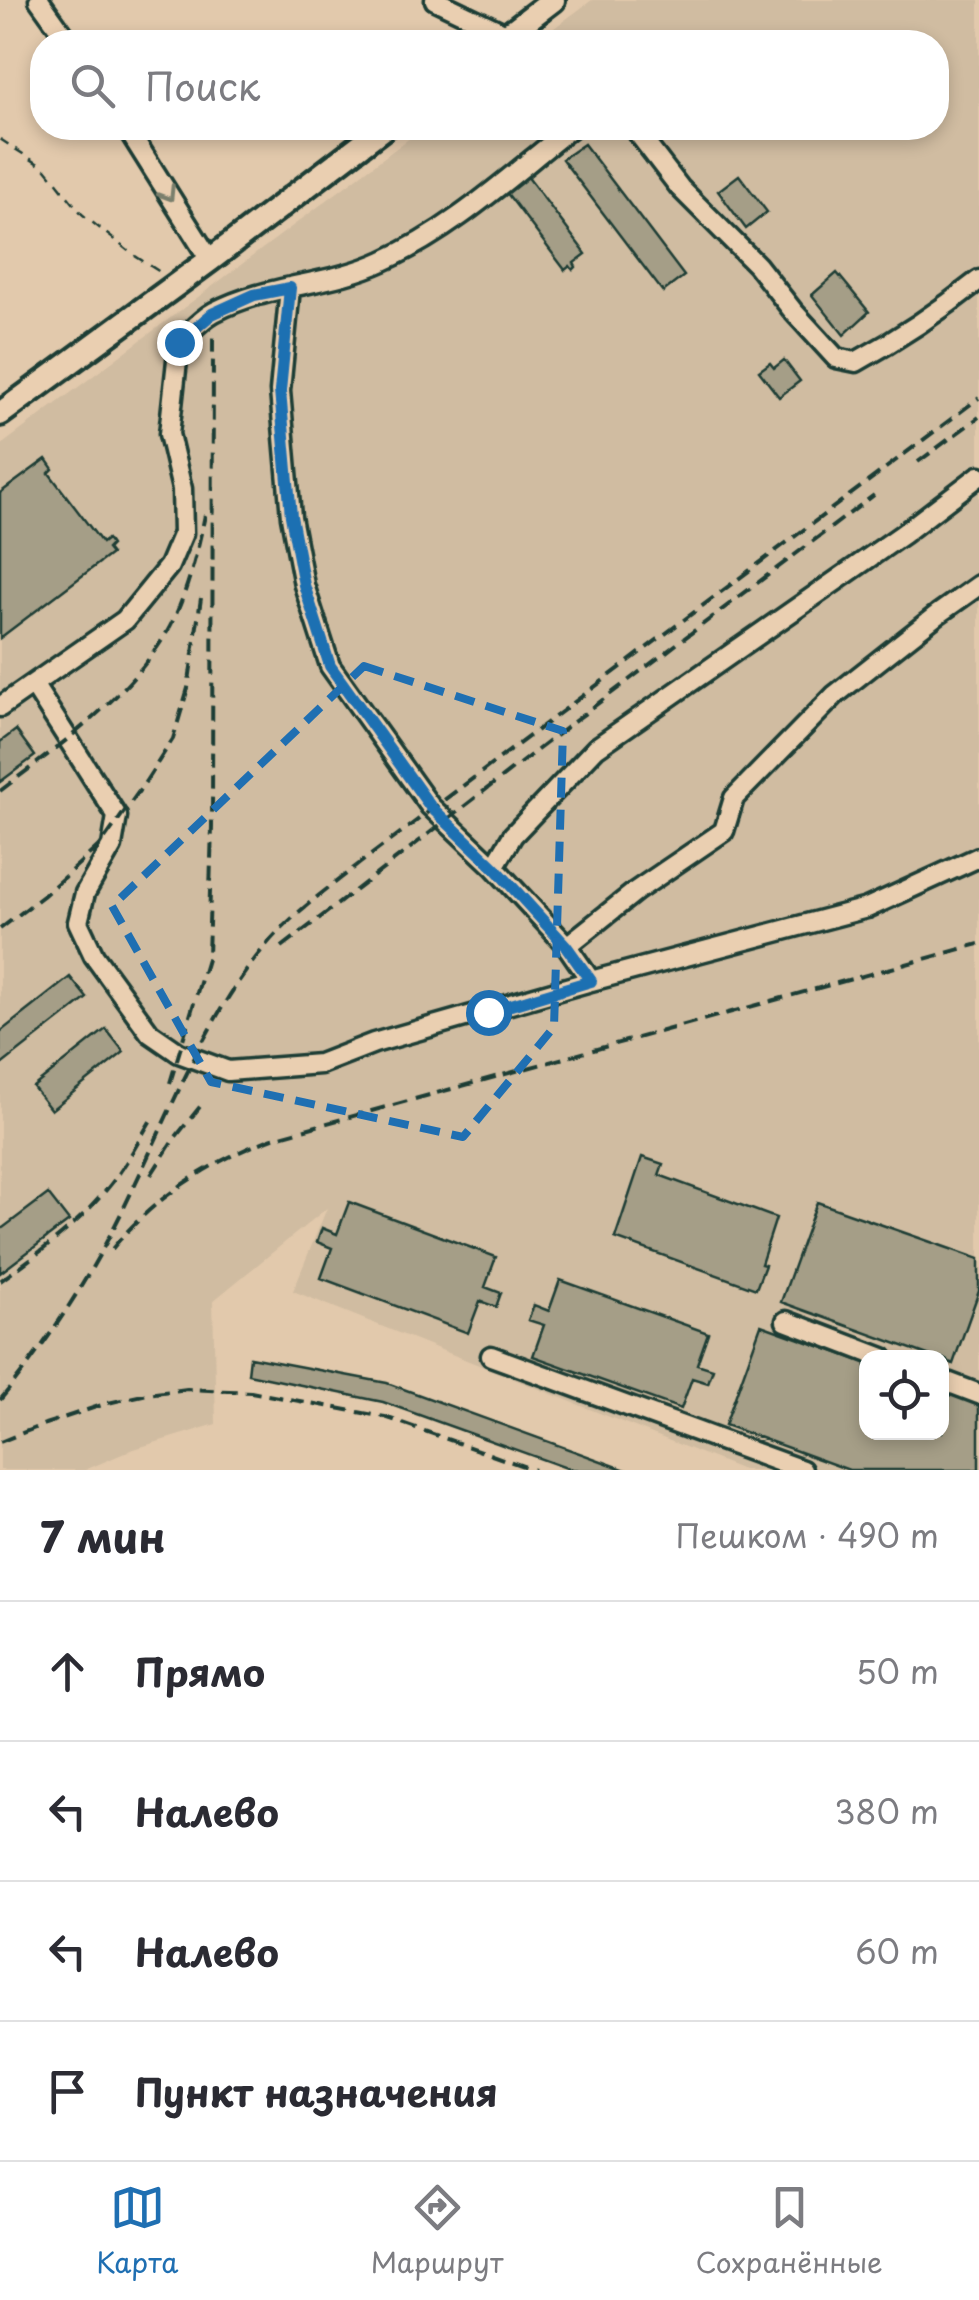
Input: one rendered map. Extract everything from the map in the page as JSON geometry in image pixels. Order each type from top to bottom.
[{"type":"main road","points":[[515,30],[553,0]]},
{"type":"main road","points":[[0,414],[367,140]]},
{"type":"lane","points":[[39,0],[60,30]]},
{"type":"lane","points":[[436,0],[488,30]]},
{"type":"lane","points":[[135,140],[210,260]]},
{"type":"lane","points":[[0,707],[125,620],[168,566],[183,534],[182,489],[168,434],[179,342],[212,314],[254,295],[383,262],[444,227],[556,140]]},
{"type":"lane","points":[[643,140],[680,188],[757,265],[836,358],[856,362],[926,321],[979,280]]},
{"type":"lane","points":[[290,288],[280,391],[291,516],[304,585],[330,666],[430,806],[494,867],[566,946],[591,981]]},
{"type":"lane","points":[[494,867],[512,835],[596,748],[903,534],[979,476]]},
{"type":"lane","points":[[566,946],[636,890],[724,831],[734,798],[835,695],[979,585]]},
{"type":"lane","points":[[33,684],[117,816],[112,846],[85,893],[78,922],[94,956],[150,1032],[180,1053],[228,1071],[320,1064],[374,1043],[591,981],[867,908],[979,857]]},
{"type":"lane","points":[[786,1321],[861,1350]]},
{"type":"lane","points":[[491,1356],[802,1470]]},
{"type":"lane","points":[[949,1383],[979,1394]]},
{"type":"path","points":[[0,139],[46,169],[82,214],[176,283]]},
{"type":"highlighted area","points":[[364,666],[563,731],[554,1027],[463,1137],[211,1082],[112,906]]},
{"type":"shaded area","points":[[592,0],[979,0],[979,1470],[743,1470],[293,1291],[327,1208],[213,1301],[216,1424],[134,1449],[85,1470],[0,1470],[0,446],[407,140],[949,140],[949,30],[551,30]]},
{"type":"building","points":[[584,144],[684,276],[663,292],[562,159]]},
{"type":"building","points":[[524,172],[586,254],[574,263],[573,270],[570,266],[565,270],[503,188]]},
{"type":"building","points":[[739,175],[767,212],[746,229],[718,191]]},
{"type":"building","points":[[837,273],[869,312],[844,335],[812,295]]},
{"type":"building","points":[[784,360],[800,381],[779,397],[759,371],[770,363],[774,368]]},
{"type":"building","points":[[46,459],[53,469],[49,473],[102,543],[107,539],[111,554],[0,638],[0,493]]},
{"type":"building","points":[[16,730],[35,756],[0,782],[0,742]]},
{"type":"building","points":[[70,977],[87,998],[0,1066],[0,1032]]},
{"type":"building","points":[[106,1029],[124,1052],[51,1110],[33,1087]]},
{"type":"building","points":[[642,1157],[663,1164],[659,1175],[776,1218],[756,1289],[615,1238]]},
{"type":"building","points":[[48,1194],[69,1221],[0,1273],[0,1230]]},
{"type":"building","points":[[349,1202],[496,1257],[485,1287],[501,1293],[496,1307],[480,1301],[468,1333],[321,1278],[332,1248],[317,1242],[322,1228],[337,1234]]},
{"type":"building","points":[[817,1202],[979,1259],[979,1291],[953,1364],[949,1362],[949,1350],[914,1350],[781,1302]]},
{"type":"building","points":[[560,1280],[708,1333],[697,1364],[713,1369],[708,1383],[692,1378],[681,1409],[533,1356],[544,1325],[528,1320],[534,1305],[549,1311]]},
{"type":"building","points":[[761,1325],[859,1360],[859,1440],[949,1440],[949,1393],[979,1404],[979,1470],[849,1470],[725,1425]]},
{"type":"building","points":[[250,1357],[387,1383],[626,1470],[572,1470],[383,1402],[248,1374]]},
{"type":"railway","points":[[170,1083],[208,956],[213,330]]},
{"type":"railway","points":[[0,1400],[58,1323],[92,1268],[192,1062],[242,977],[284,926],[359,864],[979,398]]},
{"type":"railway","points":[[918,462],[979,417]]},
{"type":"railway","points":[[282,947],[874,495]]},
{"type":"railway","points":[[0,791],[91,719],[151,656],[180,605],[205,515]]},
{"type":"railway","points":[[0,929],[102,843],[173,739],[188,688],[201,598]]},
{"type":"railway","points":[[112,1249],[146,1213],[185,1183],[273,1138],[979,944]]},
{"type":"railway","points":[[151,1175],[203,1103]]},
{"type":"railway","points":[[0,1281],[86,1212],[122,1168],[152,1118]]},
{"type":"railway","points":[[0,1442],[108,1403],[147,1394],[187,1389],[251,1392],[385,1417],[534,1470]]},
{"type":"route","points":[[179,342],[212,314],[254,295],[290,288],[280,391],[291,516],[304,585],[330,666],[430,806],[494,867],[566,946],[591,981],[488,1012]]}]
